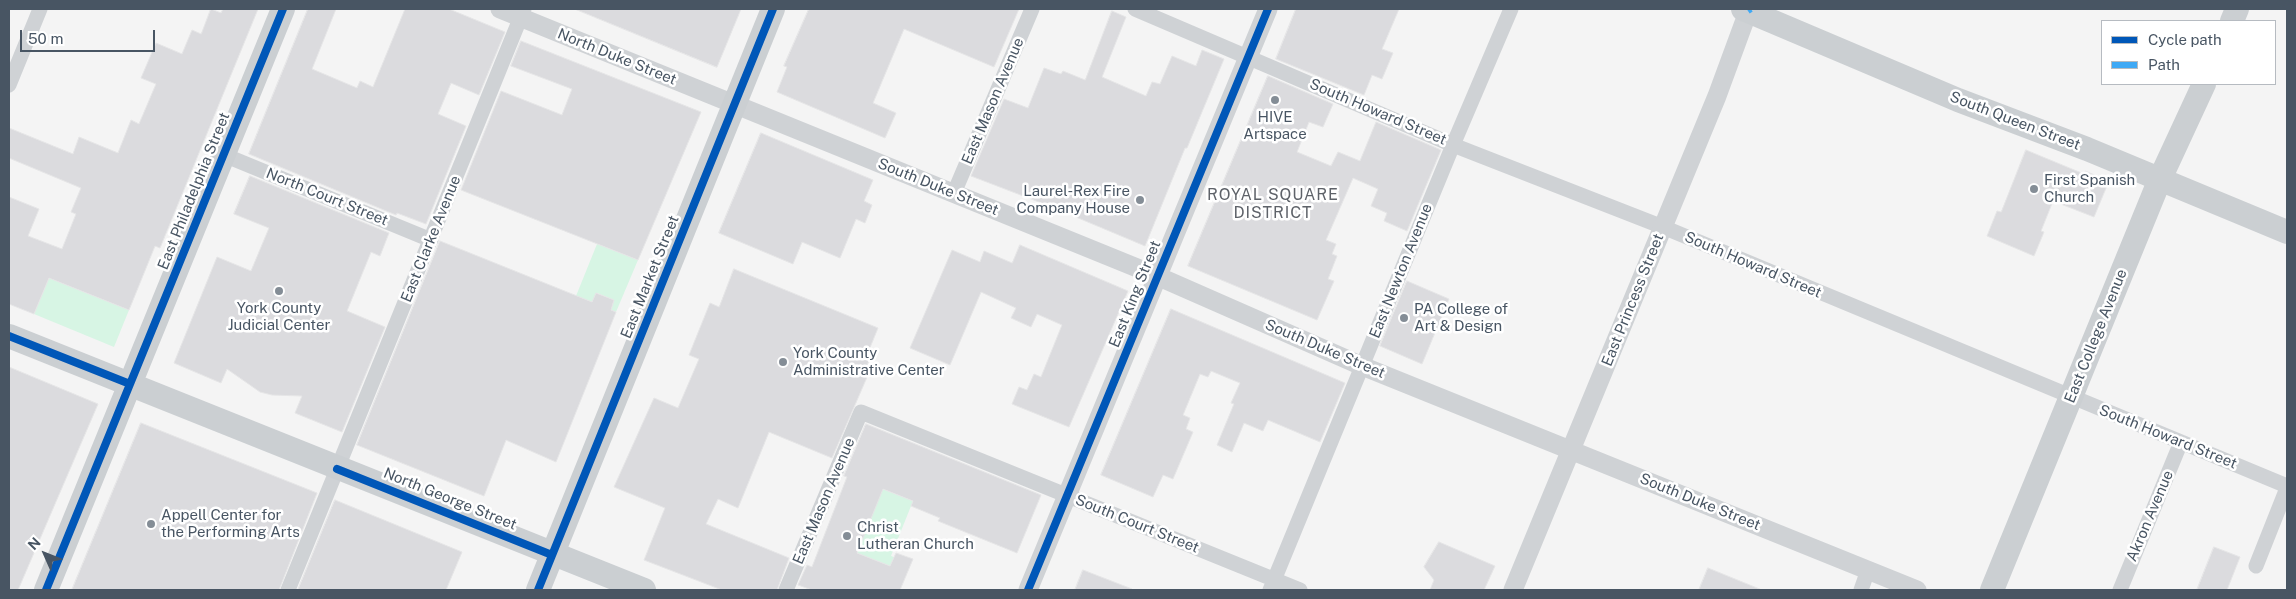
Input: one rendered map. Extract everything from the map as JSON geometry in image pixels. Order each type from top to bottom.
[{"type":"main road","name":"East Philadelphia Street","points":[[46,590],[283,9]]},
{"type":"main road","name":"East Market Street","points":[[538,590],[773,9]]},
{"type":"main road","name":"South Queen Street","points":[[1747,9],[1958,100],[2088,149],[2287,232]]},
{"type":"main road","name":"East College Avenue","points":[[1992,590],[2160,179],[2204,85]]},
{"type":"main road","name":"North George Street","points":[[9,336],[552,555],[644,590]]},
{"type":"street","points":[[9,85],[40,9]]},
{"type":"street","name":"North Duke Street","points":[[500,9],[523,13],[734,105]]},
{"type":"street","name":"East Mason Avenue","points":[[954,193],[1032,9]]},
{"type":"street","name":"South Howard Street","points":[[1135,9],[1249,56],[1453,145],[1663,227],[2287,487]]},
{"type":"street","name":"East King Street","points":[[1028,590],[1268,9]]},
{"type":"street","name":"East Newton Avenue","points":[[1272,585],[1511,9]]},
{"type":"street","name":"East Princess Street","points":[[1513,590],[1717,96],[1747,9]]},
{"type":"street","name":"East Clarke Avenue","points":[[288,590],[523,13]]},
{"type":"street","name":"South Duke Street","points":[[734,105],[1157,276],[1362,366],[1917,590]]},
{"type":"street","name":"North Court Street","points":[[224,155],[430,240]]},
{"type":"street","name":"East Mason Avenue","points":[[786,590],[861,412]]},
{"type":"street","name":"South Court Street","points":[[861,412],[1067,495],[1272,585],[1300,590]]},
{"type":"street","name":"Akron Avenue","points":[[2120,590],[2181,442]]},
{"type":"street","points":[[2256,566],[2287,487]]},
{"type":"street","points":[[1861,590],[1868,570]]},
{"type":"green space","points":[[597,244],[638,260],[616,312],[611,310],[614,300],[597,293],[592,302],[576,296]]},
{"type":"green space","points":[[49,278],[129,310],[114,347],[34,314]]},
{"type":"green space","points":[[880,488],[913,501],[891,556],[894,557],[890,566],[857,553]]},
{"type":"building","points":[[211,9],[221,13],[223,9],[258,9],[160,248],[155,246],[129,310],[49,278],[34,314],[9,304],[9,197],[39,209],[28,236],[62,249],[76,214],[71,212],[81,188],[9,158],[9,128],[73,154],[79,137],[118,153],[131,120],[139,124],[156,84],[141,78],[156,43],[182,54],[192,30],[201,34]]},
{"type":"building","points":[[308,9],[336,9],[312,69],[357,88],[360,81],[373,87],[405,9],[449,9],[505,32],[479,95],[451,83],[438,114],[466,126],[426,224],[397,213],[396,215],[249,154]]},
{"type":"building","points":[[575,9],[741,9],[717,67]]},
{"type":"building","points":[[809,9],[1019,9],[994,67],[904,29],[873,103],[896,113],[885,138],[777,92],[787,67],[784,66]]},
{"type":"building","points":[[1296,9],[1399,9],[1382,49],[1393,53],[1382,79],[1372,75],[1364,95],[1276,59]]},
{"type":"building","points":[[1112,11],[1126,17],[1102,77],[1146,96],[1152,82],[1160,84],[1172,56],[1196,66],[1202,50],[1224,59],[1145,246],[971,176],[1004,99],[1028,108],[1044,68],[1061,74],[1063,71],[1085,80]]},
{"type":"building","points":[[521,41],[701,112],[638,260],[461,190],[501,91],[562,115],[572,89],[511,66]]},
{"type":"building","points":[[1268,76],[1333,104],[1323,127],[1309,122],[1297,152],[1331,166],[1338,152],[1360,161],[1376,122],[1441,150],[1407,231],[1384,221],[1387,213],[1371,206],[1378,189],[1353,178],[1326,240],[1336,244],[1332,254],[1337,256],[1328,279],[1334,281],[1317,320],[1188,266]]},
{"type":"building","points":[[761,133],[873,180],[864,201],[872,205],[865,223],[856,219],[840,258],[802,242],[793,264],[719,233]]},
{"type":"building","name":"First Spanish Church","points":[[2026,150],[2084,174],[2085,171],[2109,181],[2094,217],[2053,201],[2041,231],[2044,232],[2034,256],[1987,236],[1997,211],[2001,212]]},
{"type":"building","name":"York County Judicial Center","points":[[250,176],[389,233],[380,256],[371,252],[347,311],[385,327],[342,432],[295,413],[302,396],[272,395],[260,392],[227,369],[221,383],[174,363],[217,257],[251,271],[269,228],[234,214]]},
{"type":"building","points":[[440,241],[592,302],[596,293],[614,300],[611,310],[616,312],[556,462],[506,440],[484,496],[357,445]]},
{"type":"building","points":[[1020,245],[1128,291],[1069,427],[1012,404],[1019,387],[1027,390],[1034,374],[1041,377],[1062,325],[1037,314],[1031,327],[1011,318],[1016,308],[981,292],[950,365],[910,348],[952,250],[980,262],[984,251],[1012,263]]},
{"type":"building","points":[[734,269],[878,328],[867,355],[870,357],[867,366],[871,368],[832,458],[769,432],[738,508],[718,499],[706,524],[789,558],[777,590],[722,590],[644,560],[665,508],[614,487],[654,398],[678,408],[699,359],[689,355],[710,303],[719,307]]},
{"type":"building","points":[[1407,281],[1449,299],[1422,364],[1380,346]]},
{"type":"building","points":[[1171,309],[1345,383],[1320,442],[1268,420],[1263,431],[1244,423],[1232,452],[1217,445],[1234,404],[1231,403],[1240,383],[1211,371],[1208,377],[1200,374],[1183,415],[1190,418],[1186,429],[1193,432],[1173,479],[1163,475],[1153,497],[1101,475]]},
{"type":"building","points":[[9,367],[98,404],[18,590],[9,590]]},
{"type":"building","points":[[141,423],[317,493],[279,590],[72,590]]},
{"type":"building","points":[[866,424],[1041,495],[1017,553],[938,521],[940,518],[911,506],[913,501],[883,489],[857,553],[890,566],[896,553],[913,559],[900,590],[812,590],[798,585],[807,565],[812,567],[847,477],[844,476]]},
{"type":"building","points":[[335,500],[462,552],[446,590],[298,590]]},
{"type":"building","points":[[1439,542],[1495,566],[1484,590],[1430,590],[1434,580],[1424,567]]},
{"type":"building","points":[[2214,547],[2240,557],[2227,590],[2197,590]]},
{"type":"building","points":[[1708,568],[1762,590],[1699,590]]},
{"type":"building","points":[[1083,570],[1132,589],[1132,590],[1075,590]]},
{"type":"cycle path","points":[[46,590],[283,9]]},
{"type":"cycle path","points":[[538,590],[773,9]]},
{"type":"cycle path","points":[[1028,590],[1268,9]]},
{"type":"cycle path","points":[[9,336],[130,384]]},
{"type":"cycle path","points":[[337,469],[552,555]]},
{"type":"place","name":"HIVE Artspace","points":[[1275,100]]},
{"type":"place","name":"First Spanish Church","points":[[2034,189]]},
{"type":"place","name":"Laurel-Rex Fire Company House","points":[[1140,200]]},
{"type":"place","name":"York County Judicial Center","points":[[279,291]]},
{"type":"place","name":"PA College of Art & Design","points":[[1404,318]]},
{"type":"place","name":"York County Administrative Center","points":[[783,362]]},
{"type":"place","name":"Appell Center for the Performing Arts","points":[[151,524]]},
{"type":"place","name":"Christ Lutheran Church","points":[[847,536]]},
{"type":"district","name":"ROYAL SQUARE DISTRICT","points":[[1273,204]]}]
